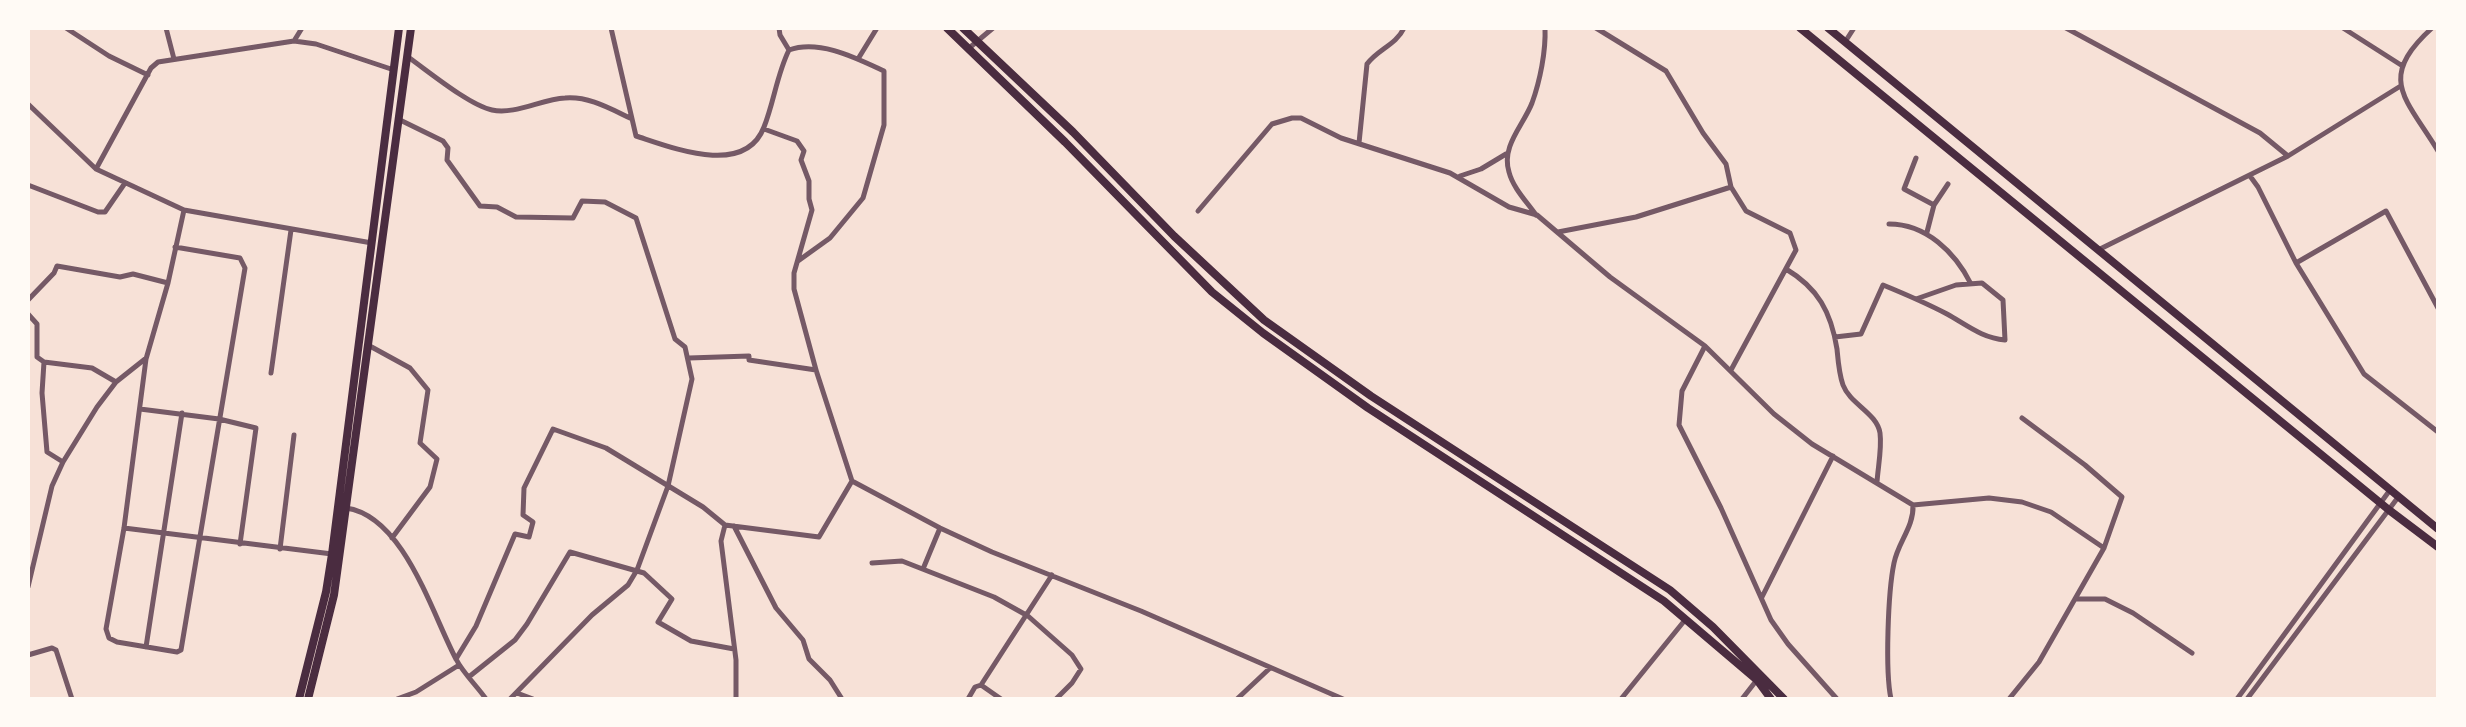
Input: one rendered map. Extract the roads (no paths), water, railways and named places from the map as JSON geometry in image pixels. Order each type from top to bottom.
[{"type":"main road","points":[[299,699],[326,592],[332,554],[399,28]]},
{"type":"main road","points":[[308,699],[334,595],[411,28]]},
{"type":"main road","points":[[947,28],[1065,142],[1212,292],[1253,326],[1368,408],[1664,601],[1757,680],[1771,699]]},
{"type":"main road","points":[[963,28],[1264,320],[1371,396],[1670,590],[1713,627],[1784,699]]},
{"type":"main road","points":[[1800,28],[2438,547]]},
{"type":"main road","points":[[1828,28],[2438,529]]},
{"type":"street","points":[[66,28],[109,56],[148,75]]},
{"type":"street","points":[[166,28],[174,59]]},
{"type":"street","points":[[294,41],[302,28]]},
{"type":"street","points":[[611,28],[636,136],[690,152],[720,155],[746,151],[764,129],[789,50],[779,28]]},
{"type":"street","points":[[858,59],[877,28]]},
{"type":"street","points":[[968,49],[993,28]]},
{"type":"street","points":[[1359,143],[1367,64],[1399,38],[1404,28]]},
{"type":"street","points":[[1458,176],[1481,169],[1506,154],[1532,103],[1540,74],[1545,28]]},
{"type":"street","points":[[1596,28],[1666,71],[1703,133],[1726,164],[1731,187],[1746,211],[1790,233],[1796,250],[1731,370]]},
{"type":"street","points":[[1845,42],[1854,28]]},
{"type":"street","points":[[2066,28],[2260,133],[2288,156]]},
{"type":"street","points":[[2343,28],[2401,65]]},
{"type":"street","points":[[2432,28],[2401,65],[2399,87],[2438,151]]},
{"type":"street","points":[[96,169],[158,62],[294,41],[316,44],[394,70]]},
{"type":"street","points":[[789,50],[813,46],[858,59],[884,71],[885,90],[884,125],[863,198],[830,238],[798,261]]},
{"type":"street","points":[[408,57],[492,110],[578,98],[630,118]]},
{"type":"street","points":[[2098,250],[2288,156],[2399,87]]},
{"type":"street","points":[[29,106],[96,169],[184,210],[373,243]]},
{"type":"street","points":[[1198,211],[1272,124],[1301,118],[1331,133],[1458,176],[1509,207],[1537,215]]},
{"type":"street","points":[[398,119],[443,141],[448,148],[447,160],[480,206],[497,207],[516,217],[573,218],[582,201],[605,202],[636,218],[675,339],[685,347],[689,358],[692,379],[668,486],[637,570],[628,585],[592,615],[510,699]]},
{"type":"street","points":[[764,129],[797,141],[804,151],[801,160],[809,181],[812,210],[793,280],[794,289],[852,481],[940,528],[1009,559],[1141,611],[1343,699]]},
{"type":"street","points":[[1506,154],[1515,186],[1537,215],[1610,277],[1705,346],[1774,414],[1812,444],[1913,505],[1989,498],[2022,502],[2051,512],[2104,548]]},
{"type":"street","points":[[1916,158],[1904,189],[1934,205]]},
{"type":"street","points":[[2250,176],[2296,263],[2364,374],[2438,432]]},
{"type":"street","points":[[28,185],[105,212],[125,183]]},
{"type":"street","points":[[1927,232],[1934,205],[1948,184]]},
{"type":"street","points":[[1557,233],[1636,217],[1731,187]]},
{"type":"street","points":[[175,247],[240,258],[244,262],[181,650],[177,652],[117,642],[109,638],[106,629],[124,528],[146,359],[168,283],[175,247],[184,210]]},
{"type":"street","points":[[2296,263],[2386,211],[2438,308]]},
{"type":"street","points":[[1889,224],[1905,224],[1927,232],[1965,271],[1971,284]]},
{"type":"street","points":[[271,373],[291,230]]},
{"type":"street","points":[[28,300],[57,266],[120,277],[133,274],[168,283]]},
{"type":"street","points":[[1786,269],[1818,295],[1835,337],[1842,384],[1851,399],[1874,419],[1880,431],[1877,482]]},
{"type":"street","points":[[1835,337],[1861,334],[1883,285],[1990,339],[2005,340],[2003,300],[1982,283],[1956,285],[1916,299]]},
{"type":"street","points":[[28,314],[37,324],[37,357],[44,362],[92,368],[116,382]]},
{"type":"street","points":[[368,345],[410,368],[428,390],[420,443],[437,459],[430,487],[392,538]]},
{"type":"street","points":[[1705,346],[1682,391],[1679,425],[1721,508],[1771,620],[1837,699]]},
{"type":"street","points":[[689,358],[749,356],[749,360],[816,370]]},
{"type":"street","points":[[28,587],[52,486],[63,462],[116,382],[146,359]]},
{"type":"street","points":[[44,362],[42,393],[46,447],[50,455],[63,462]]},
{"type":"street","points":[[140,409],[219,419],[256,428],[240,544]]},
{"type":"street","points":[[146,647],[182,413]]},
{"type":"street","points":[[2009,699],[2039,662],[2076,599],[2104,548],[2122,497],[2022,418]]},
{"type":"street","points":[[397,699],[416,692],[458,662],[515,534],[529,537],[533,522],[523,515],[524,488],[553,429],[606,448],[703,507],[725,525],[819,537],[852,481]]},
{"type":"street","points":[[280,549],[294,435]]},
{"type":"street","points":[[1762,598],[1833,456]]},
{"type":"street","points":[[2237,699],[2391,488]]},
{"type":"street","points":[[2247,699],[2399,496]]},
{"type":"street","points":[[1891,699],[1894,559],[1912,521],[1913,505]]},
{"type":"street","points":[[346,508],[360,510],[374,519],[392,538],[416,574],[458,662],[486,699]]},
{"type":"street","points":[[725,525],[721,541],[734,649],[736,699]]},
{"type":"street","points":[[733,526],[776,608],[803,640],[809,659],[830,680],[842,699]]},
{"type":"street","points":[[124,528],[332,554]]},
{"type":"street","points":[[923,569],[940,528]]},
{"type":"street","points":[[28,550],[35,556],[33,566]]},
{"type":"street","points":[[470,676],[515,640],[570,552],[644,573],[672,599],[658,622],[691,641],[734,649]]},
{"type":"street","points":[[872,563],[902,561],[994,597],[1028,616],[1072,655],[1081,669],[1056,699]]},
{"type":"street","points":[[968,699],[1028,616],[1052,575]]},
{"type":"street","points":[[2076,599],[2105,599],[2133,613],[2192,653]]},
{"type":"street","points":[[1621,699],[1686,619]]},
{"type":"street","points":[[28,655],[52,648],[56,650],[72,699]]},
{"type":"street","points":[[1237,699],[1269,669]]},
{"type":"street","points":[[1742,699],[1757,680]]},
{"type":"street","points":[[981,685],[1001,699]]},
{"type":"street","points":[[517,693],[533,699]]}]
